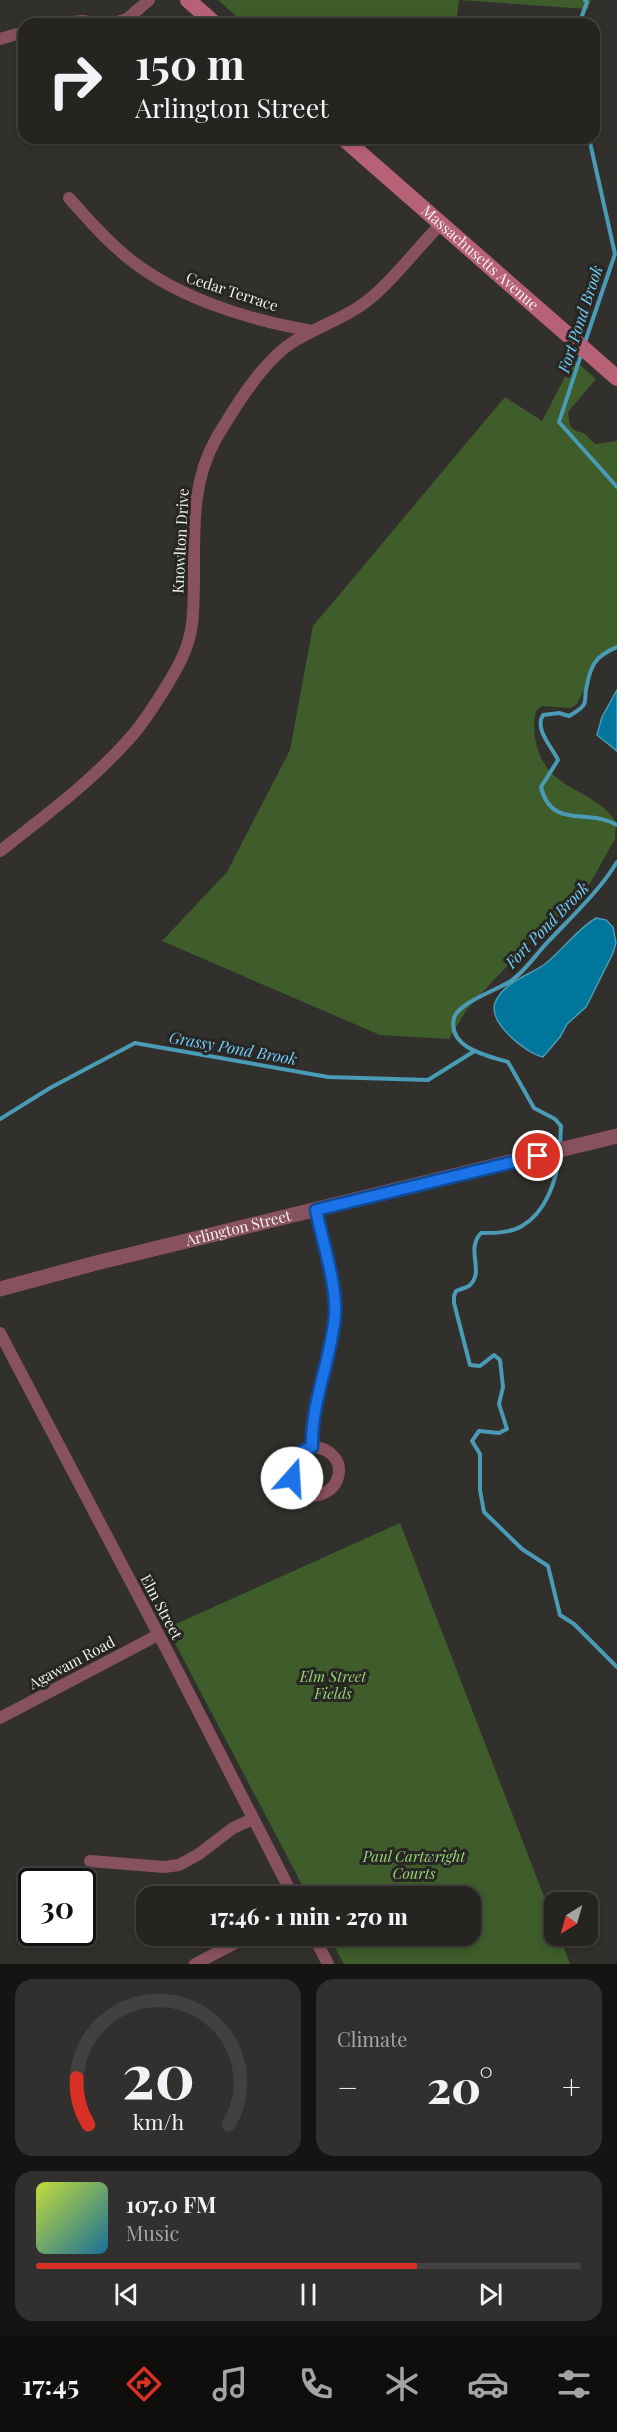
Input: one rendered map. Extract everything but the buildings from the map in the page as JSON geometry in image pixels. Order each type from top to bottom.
[{"type":"main road","points":[[188,0],[202,18]]},
{"type":"main road","name":"Massachusetts Avenue","points":[[350,144],[617,378]]},
{"type":"street","points":[[129,18],[149,0]]},
{"type":"street","points":[[0,39],[18,34]]},
{"type":"street","name":"Cedar Terrace","points":[[69,198],[120,252],[176,290],[243,313],[313,331]]},
{"type":"street","name":"Knowlton Drive","points":[[0,851],[56,807],[132,737],[182,662],[192,624],[196,498],[201,474],[216,439],[255,381],[290,343],[355,309],[372,297],[440,225]]},
{"type":"street","name":"Arlington Street","points":[[0,1289],[96,1263],[617,1136]]},
{"type":"street","points":[[312,1447],[318,1397],[335,1313],[333,1292],[316,1210]]},
{"type":"street","name":"Elm Street","points":[[0,1333],[288,1886]]},
{"type":"street","name":"Agawam Road","points":[[0,1718],[158,1635]]},
{"type":"street","points":[[90,1861],[164,1867],[179,1865],[199,1854],[233,1828],[253,1818]]},
{"type":"street","points":[[195,1964],[230,1946]]},
{"type":"street","points":[[319,1946],[328,1964]]},
{"type":"green space","points":[[218,0],[459,0],[457,18],[238,18]]},
{"type":"green space","points":[[459,0],[591,0],[588,9]]},
{"type":"green space","points":[[574,360],[596,379],[568,412],[570,426],[584,433],[595,444],[617,441],[617,649],[598,660],[577,704],[571,708],[542,706],[537,710],[534,727],[540,756],[548,769],[559,779],[607,810],[616,822],[615,839],[584,894],[508,965],[467,1009],[449,1039],[380,1035],[162,941],[227,872],[290,750],[313,626],[505,397],[542,421]]},
{"type":"green space","name":"Elm Street Fields","points":[[400,1523],[544,1896],[544,1946],[563,1946],[570,1964],[344,1964],[334,1946],[481,1946],[481,1886],[303,1886],[167,1628]]},
{"type":"water","points":[[617,690],[617,751],[597,735],[602,717]]},
{"type":"water","points":[[596,918],[606,920],[613,927],[616,943],[613,953],[586,1007],[567,1024],[560,1037],[543,1057],[536,1055],[519,1044],[503,1028],[494,1011],[495,1003],[504,990],[545,964],[582,928]]},
{"type":"waterway","name":"Fort Pond Brook","points":[[581,18],[587,2],[585,0]]},
{"type":"waterway","name":"Fort Pond Brook","points":[[584,345],[615,254],[590,144]]},
{"type":"waterway","name":"Fort Pond Brook","points":[[581,355],[559,422],[617,487]]},
{"type":"waterway","name":"Fort Pond Brook","points":[[617,647],[603,654],[594,663],[582,708],[569,716],[559,713],[543,715],[541,720],[542,732],[558,760],[541,787],[546,800],[553,809],[562,813],[606,820],[617,825]]},
{"type":"waterway","name":"Fort Pond Brook","points":[[560,1146],[561,1126],[555,1119],[534,1108],[508,1062],[480,1053],[463,1044],[453,1028],[454,1018],[457,1012],[470,1002],[511,981],[521,973],[592,895],[617,862]]},
{"type":"waterway","name":"Grassy Pond Brook","points":[[0,1119],[50,1088],[135,1043],[328,1077],[428,1080],[473,1052]]},
{"type":"waterway","name":"Fort Pond Brook","points":[[559,1154],[553,1185],[538,1212],[522,1226],[513,1230],[481,1233],[475,1246],[476,1273],[474,1279],[469,1286],[456,1291],[454,1303],[470,1365],[480,1366],[494,1355],[500,1360],[503,1387],[499,1404],[507,1429],[499,1433],[479,1431],[472,1441],[480,1454],[480,1490],[484,1512],[522,1549],[548,1566],[560,1615],[574,1624],[617,1667]]},
{"type":"route","points":[[292,1478],[291,1467],[296,1456],[301,1451],[312,1447],[320,1383],[335,1313],[333,1292],[316,1210],[538,1156]]},
{"type":"park label","name":"Paul Cartwright Courts","points":[[414,1866]]}]
